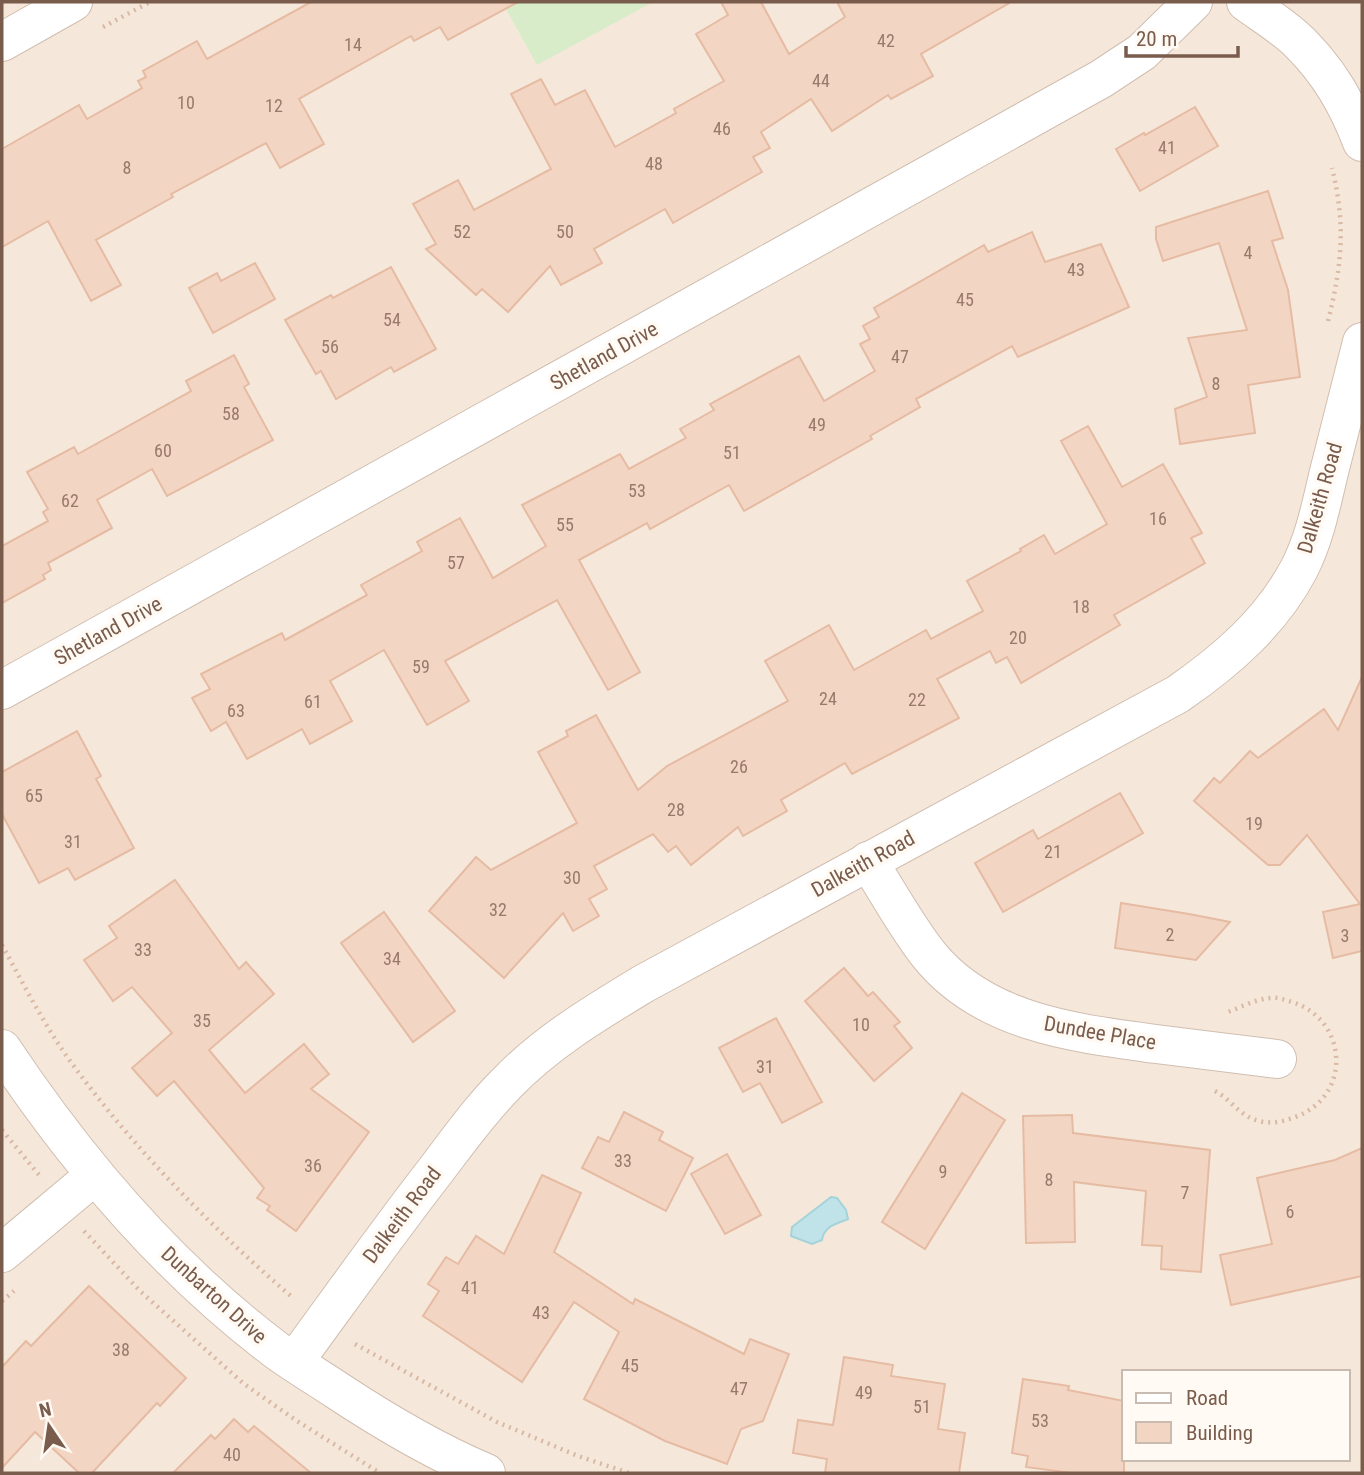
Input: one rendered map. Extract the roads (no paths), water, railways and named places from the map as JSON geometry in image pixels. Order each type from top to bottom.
[{"type":"street","points":[[2,41],[72,2]]},
{"type":"street","name":"Shetland Drive","points":[[2,690],[1101,79],[1142,52],[1192,2]]},
{"type":"street","points":[[1246,2],[1302,45],[1326,73],[1345,103],[1362,142]]},
{"type":"street","name":"Dalkeith Road","points":[[294,1362],[393,1225],[473,1121],[507,1083],[544,1051],[592,1016],[655,978],[1178,694],[1210,672],[1246,640],[1283,595],[1299,567],[1314,531],[1362,342]]},
{"type":"street","name":"Dundee Place","points":[[868,861],[929,955],[967,990],[993,1005],[1026,1020],[1063,1030],[1278,1059]]},
{"type":"street","name":"Dunbarton Drive","points":[[2,1049],[43,1112],[94,1175],[171,1259],[223,1307],[294,1362],[406,1434],[486,1473]]},
{"type":"street","points":[[2,1253],[94,1175]]},
{"type":"water","points":[[831,1197],[837,1198],[846,1210],[848,1219],[831,1226],[822,1240],[812,1244],[791,1236],[792,1227]]}]
